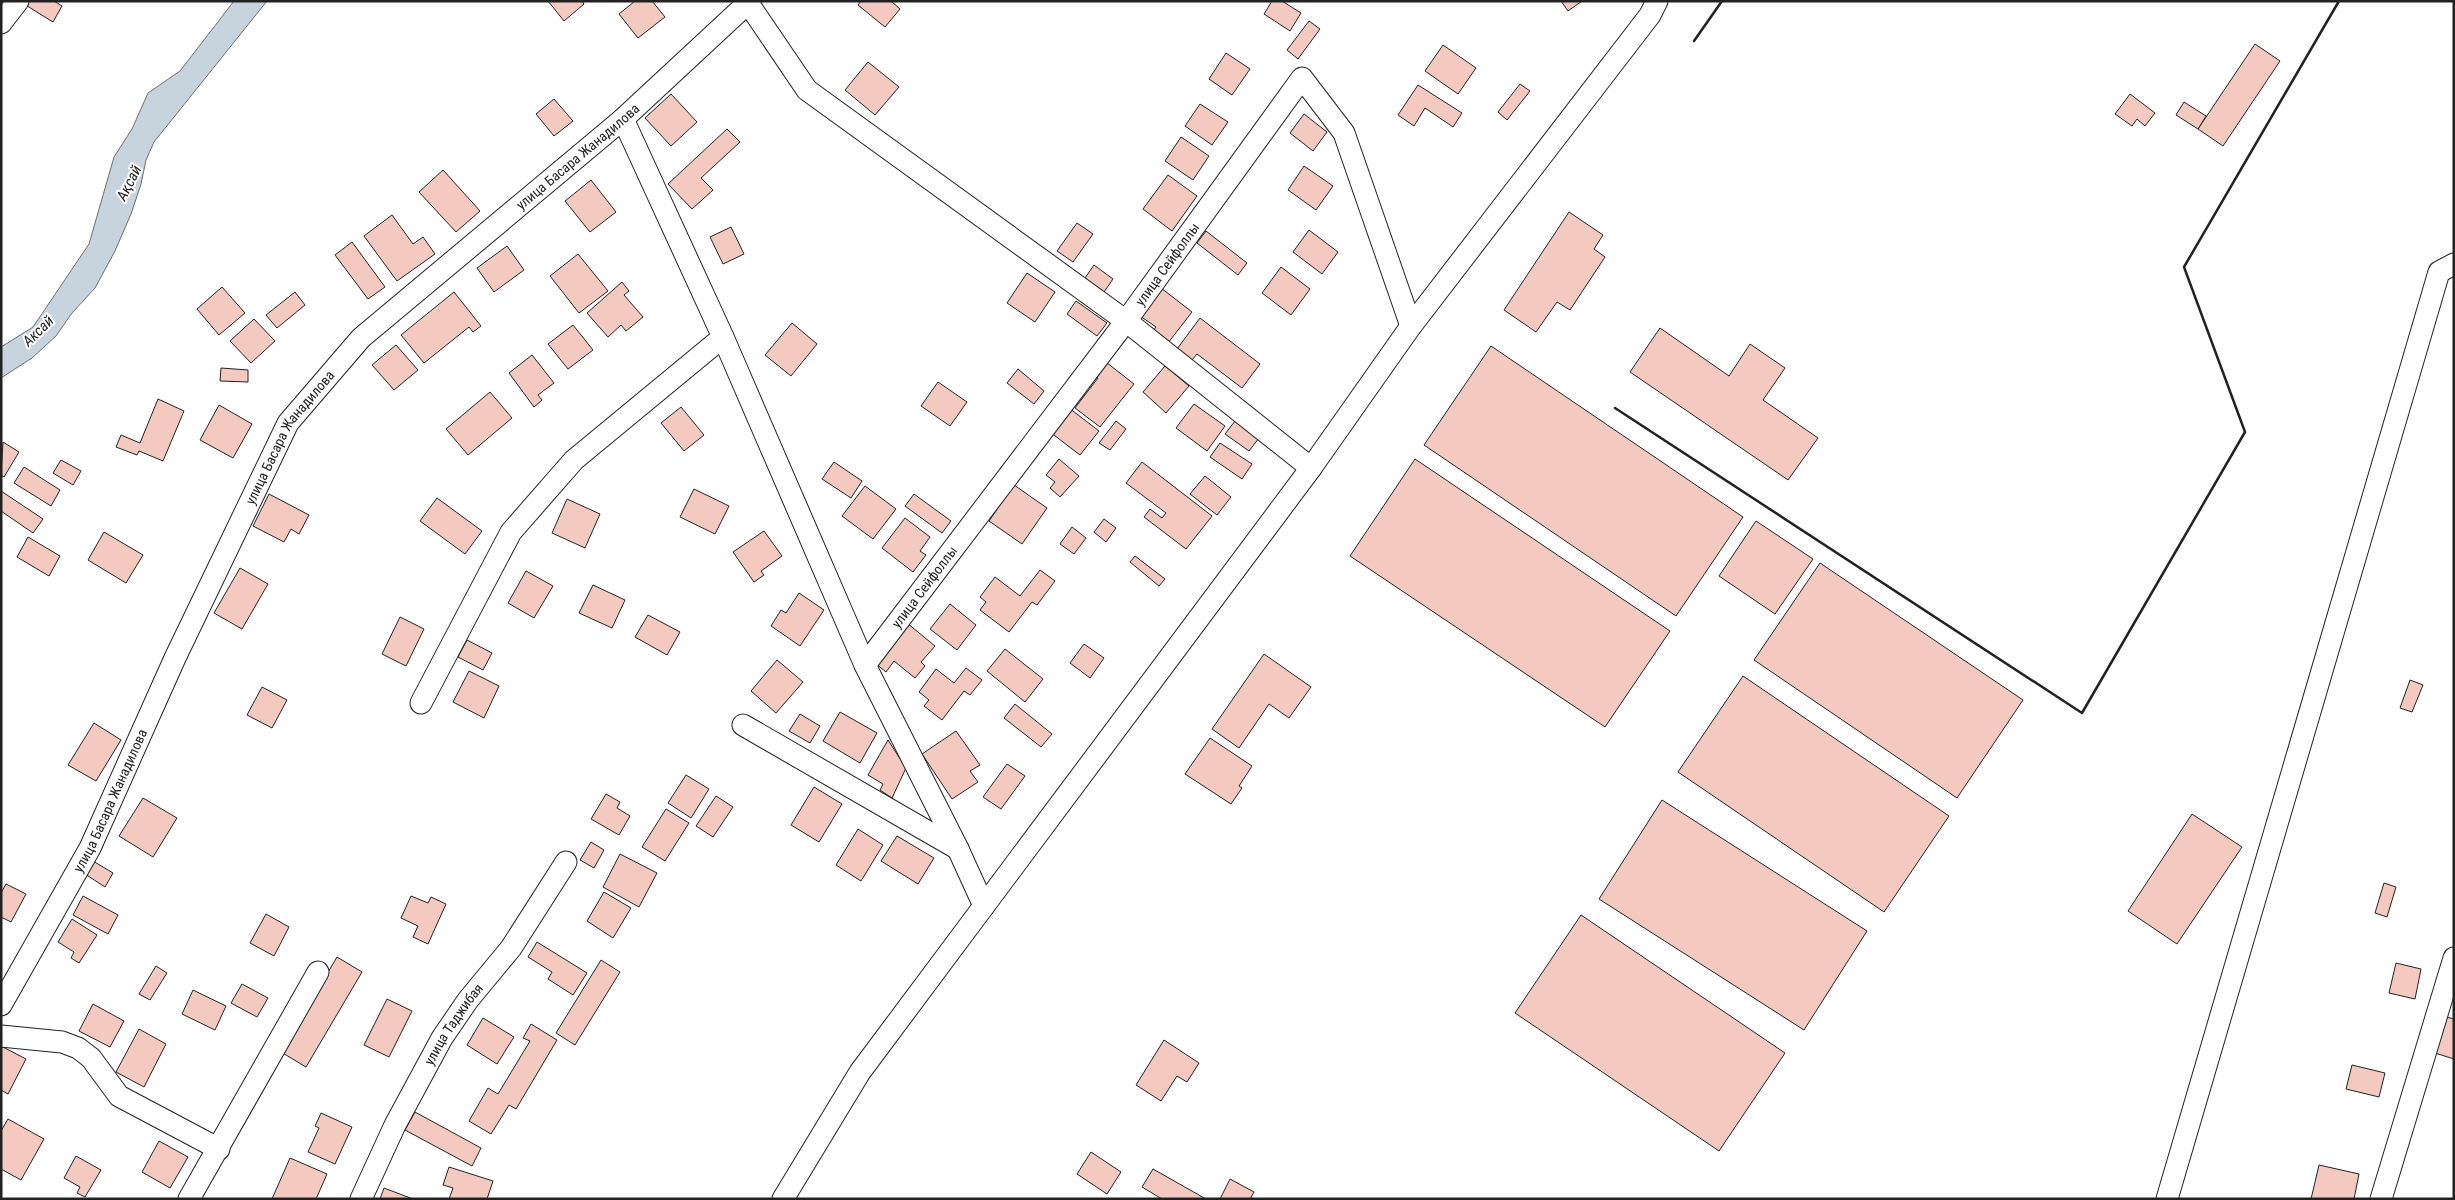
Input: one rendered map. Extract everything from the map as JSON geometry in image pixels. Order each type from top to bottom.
[{"type":"street","points":[[1,23],[18,1]]},
{"type":"street","points":[[783,1199],[860,1072],[1311,468],[1411,326],[1650,15],[1657,1]]},
{"type":"street","points":[[749,2],[807,90],[1126,321],[1311,468]]},
{"type":"street","name":"улица Басара Жанадилова","points":[[1,1005],[90,848],[175,658],[288,423],[361,338],[623,119],[749,2]]},
{"type":"street","name":"улица Сейфоллы","points":[[865,665],[1126,321],[1302,78],[1344,133],[1411,326]]},
{"type":"street","points":[[623,119],[723,336],[865,665],[958,849],[984,906]]},
{"type":"street","points":[[2167,1199],[2439,272],[2454,264]]},
{"type":"street","points":[[422,703],[511,532],[574,460],[723,336]]},
{"type":"street","points":[[743,725],[958,849]]},
{"type":"street","name":"улица Таджибая","points":[[361,1199],[396,1125],[442,1038],[468,1000],[511,948],[566,862]]},
{"type":"street","points":[[2381,1199],[2454,958]]},
{"type":"street","points":[[189,1199],[318,972]]},
{"type":"street","points":[[1,1036],[62,1042],[78,1048],[91,1058],[119,1096],[219,1149]]},
{"type":"water","points":[[234,1],[267,1],[154,142],[146,160],[141,184],[131,214],[115,251],[95,288],[72,313],[56,336],[32,358],[1,378],[1,347],[33,327],[89,244],[114,157],[132,129],[148,93],[180,71]]},
{"type":"building","points":[[26,1],[54,1],[62,6],[53,22],[24,4]]},
{"type":"building","points":[[548,1],[582,1],[584,4],[564,21]]},
{"type":"building","points":[[635,1],[652,1],[665,17],[638,38],[619,14]]},
{"type":"building","points":[[861,1],[891,1],[900,9],[885,27],[858,5]]},
{"type":"building","points":[[1272,1],[1282,1],[1301,13],[1290,31],[1264,14]]},
{"type":"building","points":[[1561,1],[1582,1],[1568,11]]},
{"type":"building","points":[[1309,21],[1320,29],[1298,59],[1287,50]]},
{"type":"building","points":[[2255,44],[2280,61],[2223,146],[2198,129]]},
{"type":"building","points":[[1443,45],[1476,68],[1458,94],[1425,71]]},
{"type":"building","points":[[1226,53],[1250,69],[1232,95],[1209,79]]},
{"type":"building","points":[[868,62],[899,87],[875,115],[845,90]]},
{"type":"building","points":[[1520,84],[1530,91],[1507,120],[1498,112]]},
{"type":"building","points":[[1418,85],[1462,113],[1453,127],[1425,108],[1414,126],[1398,115]]},
{"type":"building","points":[[671,94],[697,122],[671,146],[645,118]]},
{"type":"building","points":[[2130,94],[2155,113],[2145,126],[2137,119],[2132,126],[2115,114]]},
{"type":"building","points":[[554,99],[573,121],[554,136],[536,114]]},
{"type":"building","points":[[2184,102],[2206,116],[2198,129],[2176,115]]},
{"type":"building","points":[[1200,104],[1228,122],[1212,145],[1185,126]]},
{"type":"building","points":[[1304,114],[1327,132],[1313,151],[1290,133]]},
{"type":"building","points":[[727,129],[740,142],[701,178],[713,190],[692,209],[668,184]]},
{"type":"building","points":[[1181,137],[1209,156],[1193,180],[1165,161]]},
{"type":"building","points":[[1304,166],[1333,186],[1316,210],[1288,190]]},
{"type":"building","points":[[443,170],[480,211],[456,232],[419,192]]},
{"type":"building","points":[[1168,175],[1197,196],[1172,231],[1143,209]]},
{"type":"building","points":[[591,180],[616,212],[590,232],[565,201]]},
{"type":"building","points":[[1569,212],[1603,235],[1594,249],[1605,257],[1570,310],[1557,302],[1536,332],[1504,310]]},
{"type":"building","points":[[392,215],[413,244],[423,237],[435,254],[397,281],[364,236]]},
{"type":"building","points":[[1077,223],[1093,234],[1073,262],[1057,251]]},
{"type":"building","points":[[731,227],[744,254],[723,264],[710,237]]},
{"type":"building","points":[[1309,230],[1338,252],[1322,274],[1293,252]]},
{"type":"building","points":[[1206,231],[1247,263],[1238,275],[1197,243]]},
{"type":"building","points":[[352,242],[385,287],[368,299],[335,255]]},
{"type":"building","points":[[507,246],[524,270],[494,292],[477,268]]},
{"type":"building","points":[[578,254],[608,291],[579,313],[550,276]]},
{"type":"building","points":[[1094,265],[1113,279],[1104,292],[1085,278]]},
{"type":"building","points":[[1281,267],[1310,289],[1291,315],[1262,293]]},
{"type":"building","points":[[1027,273],[1055,292],[1035,322],[1007,303]]},
{"type":"building","points":[[622,282],[629,291],[624,295],[643,317],[626,331],[621,325],[608,337],[587,313]]},
{"type":"building","points":[[222,287],[245,313],[219,335],[197,309]]},
{"type":"building","points":[[1161,288],[1192,312],[1168,343],[1152,332],[1156,327],[1140,316]]},
{"type":"building","points":[[295,292],[305,305],[277,328],[266,315]]},
{"type":"building","points":[[454,292],[481,326],[473,332],[469,327],[424,363],[401,335]]},
{"type":"building","points":[[1076,301],[1107,323],[1097,336],[1067,314]]},
{"type":"building","points":[[1200,318],[1260,364],[1242,388],[1197,354],[1192,360],[1177,349]]},
{"type":"building","points":[[254,319],[275,341],[251,363],[230,341]]},
{"type":"building","points":[[792,323],[817,344],[791,376],[765,355]]},
{"type":"building","points":[[573,325],[593,350],[568,369],[548,344]]},
{"type":"building","points":[[1660,328],[1729,376],[1750,344],[1785,368],[1763,400],[1818,438],[1788,480],[1630,372]]},
{"type":"building","points":[[396,345],[418,370],[394,390],[372,365]]},
{"type":"building","points":[[1491,346],[1743,517],[1676,616],[1424,445]]},
{"type":"building","points":[[532,355],[554,383],[538,395],[542,400],[534,407],[509,373]]},
{"type":"building","points":[[1102,359],[1134,384],[1100,427],[1075,408],[1098,378],[1091,372]]},
{"type":"building","points":[[1165,366],[1189,386],[1166,413],[1143,392]]},
{"type":"building","points":[[221,368],[248,370],[248,382],[220,381]]},
{"type":"building","points":[[1018,369],[1044,391],[1034,404],[1007,383]]},
{"type":"building","points":[[938,382],[967,402],[950,426],[921,406]]},
{"type":"building","points":[[490,392],[512,418],[468,455],[446,429]]},
{"type":"building","points":[[158,399],[184,411],[163,461],[139,451],[137,455],[116,447],[121,435],[140,443]]},
{"type":"building","points":[[1194,404],[1225,426],[1207,451],[1176,428]]},
{"type":"building","points":[[219,405],[252,424],[233,458],[200,440]]},
{"type":"building","points":[[681,407],[704,435],[684,451],[661,423]]},
{"type":"building","points":[[1069,408],[1099,431],[1080,455],[1050,432]]},
{"type":"building","points":[[1116,421],[1126,429],[1110,450],[1099,443]]},
{"type":"building","points":[[1235,421],[1259,438],[1249,451],[1225,434]]},
{"type":"building","points":[[3,442],[19,452],[4,477],[1,475]]},
{"type":"building","points":[[1220,443],[1252,464],[1242,479],[1210,457]]},
{"type":"building","points":[[1059,459],[1079,476],[1060,497],[1050,488],[1055,482],[1046,475]]},
{"type":"building","points":[[1415,459],[1670,631],[1605,727],[1350,556]]},
{"type":"building","points":[[61,460],[81,471],[73,485],[53,473]]},
{"type":"building","points":[[834,462],[862,481],[851,498],[822,479]]},
{"type":"building","points":[[1142,462],[1212,516],[1186,549],[1144,517],[1150,509],[1162,518],[1166,513],[1126,483]]},
{"type":"building","points":[[24,467],[60,490],[51,506],[14,483]]},
{"type":"building","points":[[1205,476],[1231,497],[1217,515],[1190,494]]},
{"type":"building","points":[[1014,485],[1047,508],[1022,544],[989,521]]},
{"type":"building","points":[[865,486],[896,509],[873,539],[842,516]]},
{"type":"building","points":[[694,489],[729,506],[715,534],[680,517]]},
{"type":"building","points":[[1,491],[43,519],[33,533],[1,511]]},
{"type":"building","points":[[269,494],[309,515],[299,534],[291,529],[284,542],[253,526]]},
{"type":"building","points":[[914,494],[951,521],[942,533],[905,506]]},
{"type":"building","points":[[437,498],[482,531],[465,554],[420,521]]},
{"type":"building","points":[[567,499],[600,514],[585,548],[552,533]]},
{"type":"building","points":[[905,518],[930,537],[920,551],[926,555],[913,572],[882,548]]},
{"type":"building","points":[[1104,519],[1116,528],[1106,542],[1094,532]]},
{"type":"building","points":[[1756,521],[1813,559],[1775,614],[1719,576]]},
{"type":"building","points":[[1072,527],[1086,538],[1074,554],[1060,544]]},
{"type":"building","points":[[764,531],[782,556],[761,571],[764,575],[754,582],[733,552]]},
{"type":"building","points":[[104,532],[143,555],[126,583],[88,560]]},
{"type":"building","points":[[28,537],[60,556],[49,576],[17,557]]},
{"type":"building","points":[[1135,556],[1165,579],[1159,586],[1130,562]]},
{"type":"building","points":[[1820,563],[2023,700],[1957,798],[1754,660]]},
{"type":"building","points":[[240,568],[268,584],[242,629],[214,613]]},
{"type":"building","points":[[1040,570],[1055,581],[1037,605],[1032,602],[1009,632],[980,610],[986,602],[980,597],[995,577],[1020,596]]},
{"type":"building","points":[[526,571],[553,586],[534,618],[508,603]]},
{"type":"building","points":[[593,585],[625,600],[612,628],[579,613]]},
{"type":"building","points":[[799,593],[824,610],[800,646],[771,626],[781,610],[786,613]]},
{"type":"building","points":[[950,604],[976,625],[957,650],[930,629]]},
{"type":"building","points":[[648,615],[680,632],[667,655],[635,637]]},
{"type":"building","points":[[400,617],[424,629],[406,666],[382,654]]},
{"type":"building","points":[[907,623],[935,646],[921,662],[925,666],[915,678],[894,661],[886,672],[875,663]]},
{"type":"building","points":[[467,640],[492,653],[483,670],[458,657]]},
{"type":"building","points":[[1084,644],[1104,658],[1090,678],[1070,663]]},
{"type":"building","points":[[1005,649],[1043,679],[1025,702],[987,671]]},
{"type":"building","points":[[1264,654],[1311,687],[1289,718],[1269,704],[1239,748],[1212,729]]},
{"type":"building","points":[[777,660],[803,682],[776,713],[751,691]]},
{"type":"building","points":[[966,668],[982,680],[970,695],[964,691],[942,720],[924,706],[929,700],[919,692],[936,669],[954,683]]},
{"type":"building","points":[[469,671],[499,686],[484,718],[453,702]]},
{"type":"building","points":[[1743,676],[1949,816],[1884,912],[1678,772]]},
{"type":"building","points":[[2410,680],[2423,685],[2412,712],[2400,708]]},
{"type":"building","points":[[262,687],[287,700],[272,728],[247,715]]},
{"type":"building","points":[[1015,704],[1052,734],[1041,747],[1004,718]]},
{"type":"building","points":[[840,712],[877,733],[860,763],[823,741]]},
{"type":"building","points":[[800,714],[820,726],[810,743],[789,731]]},
{"type":"building","points":[[94,723],[121,740],[96,781],[68,765]]},
{"type":"building","points":[[956,731],[980,765],[970,771],[978,782],[952,799],[922,754]]},
{"type":"building","points":[[1210,738],[1252,766],[1239,786],[1242,788],[1231,804],[1185,774]]},
{"type":"building","points":[[888,740],[906,768],[892,798],[880,790],[883,784],[868,775]]},
{"type":"building","points":[[1007,764],[1025,776],[1001,809],[983,797]]},
{"type":"building","points":[[686,775],[709,789],[691,818],[668,803]]},
{"type":"building","points":[[814,787],[842,804],[819,842],[791,825]]},
{"type":"building","points":[[606,794],[620,802],[617,808],[630,816],[619,835],[591,819]]},
{"type":"building","points":[[716,796],[733,807],[713,837],[696,826]]},
{"type":"building","points":[[143,798],[177,818],[153,857],[119,836]]},
{"type":"building","points":[[1662,800],[1867,931],[1804,1030],[1599,899]]},
{"type":"building","points":[[666,809],[689,823],[665,861],[642,847]]},
{"type":"building","points":[[2192,814],[2242,847],[2177,944],[2128,911]]},
{"type":"building","points":[[858,829],[883,845],[861,881],[836,865]]},
{"type":"building","points":[[897,836],[934,858],[918,884],[881,861]]},
{"type":"building","points":[[591,842],[604,850],[594,868],[580,860]]},
{"type":"building","points":[[620,854],[657,873],[639,907],[603,887]]},
{"type":"building","points":[[93,861],[113,873],[105,887],[85,874]]},
{"type":"building","points":[[2384,883],[2396,887],[2387,917],[2375,913]]},
{"type":"building","points":[[6,884],[26,894],[11,922],[1,917],[1,893]]},
{"type":"building","points":[[604,892],[631,908],[613,938],[587,921]]},
{"type":"building","points":[[83,896],[118,915],[108,934],[73,915]]},
{"type":"building","points":[[411,896],[428,903],[431,897],[446,904],[428,944],[413,937],[418,926],[401,918]]},
{"type":"building","points":[[266,914],[289,927],[274,956],[250,943]]},
{"type":"building","points":[[1581,915],[1785,1053],[1719,1151],[1515,1013]]},
{"type":"building","points":[[72,919],[97,935],[79,963],[71,958],[74,952],[58,942]]},
{"type":"building","points":[[537,942],[587,973],[573,995],[548,979],[552,972],[528,957]]},
{"type":"building","points":[[337,957],[362,972],[306,1067],[281,1052]]},
{"type":"building","points":[[601,960],[620,972],[575,1045],[556,1033]]},
{"type":"building","points":[[2396,963],[2421,969],[2415,999],[2389,993]]},
{"type":"building","points":[[156,966],[167,973],[150,1000],[139,994]]},
{"type":"building","points":[[242,984],[268,998],[257,1017],[231,1003]]},
{"type":"building","points":[[193,990],[226,1006],[215,1030],[182,1014]]},
{"type":"building","points":[[387,999],[412,1011],[389,1057],[364,1045]]},
{"type":"building","points":[[93,1004],[124,1021],[110,1047],[79,1031]]},
{"type":"building","points":[[2447,1017],[2454,1019],[2454,1059],[2435,1053]]},
{"type":"building","points":[[483,1018],[514,1037],[497,1064],[467,1045]]},
{"type":"building","points":[[531,1024],[557,1040],[516,1109],[509,1105],[491,1134],[469,1121],[488,1088],[498,1094],[530,1041],[523,1038]]},
{"type":"building","points":[[139,1029],[166,1044],[144,1087],[116,1072]]},
{"type":"building","points":[[1164,1040],[1199,1063],[1187,1082],[1177,1076],[1161,1101],[1136,1085]]},
{"type":"building","points":[[1,1046],[26,1059],[8,1094],[1,1090]]},
{"type":"building","points":[[2352,1065],[2385,1073],[2379,1097],[2346,1089]]},
{"type":"building","points":[[415,1112],[481,1148],[472,1166],[405,1130]]},
{"type":"building","points":[[321,1113],[352,1127],[335,1164],[308,1152],[319,1128],[315,1126]]},
{"type":"building","points":[[8,1119],[44,1139],[21,1180],[1,1169],[1,1131]]},
{"type":"building","points":[[159,1141],[188,1157],[170,1188],[142,1172]]},
{"type":"building","points":[[1091,1152],[1121,1172],[1107,1194],[1077,1174]]},
{"type":"building","points":[[76,1156],[101,1170],[85,1197],[77,1193],[80,1187],[64,1178]]},
{"type":"building","points":[[290,1158],[327,1174],[316,1199],[272,1199]]},
{"type":"building","points":[[2319,1165],[2359,1174],[2354,1199],[2311,1199]]},
{"type":"building","points":[[449,1167],[493,1181],[487,1199],[449,1199],[453,1188],[443,1185]]},
{"type":"building","points":[[1153,1169],[1206,1199],[1162,1199],[1142,1187]]},
{"type":"building","points":[[1230,1179],[1254,1192],[1250,1199],[1220,1199]]},
{"type":"building","points":[[384,1188],[413,1199],[380,1199]]},
{"type":"wall","points":[[1694,41],[1722,1]]},
{"type":"wall","points":[[1615,408],[2082,713],[2245,432],[2184,267],[2339,1]]},
{"type":"water label","name":"Ақсай","points":[[129,183]]},
{"type":"water label","name":"Аксай","points":[[38,331]]}]
